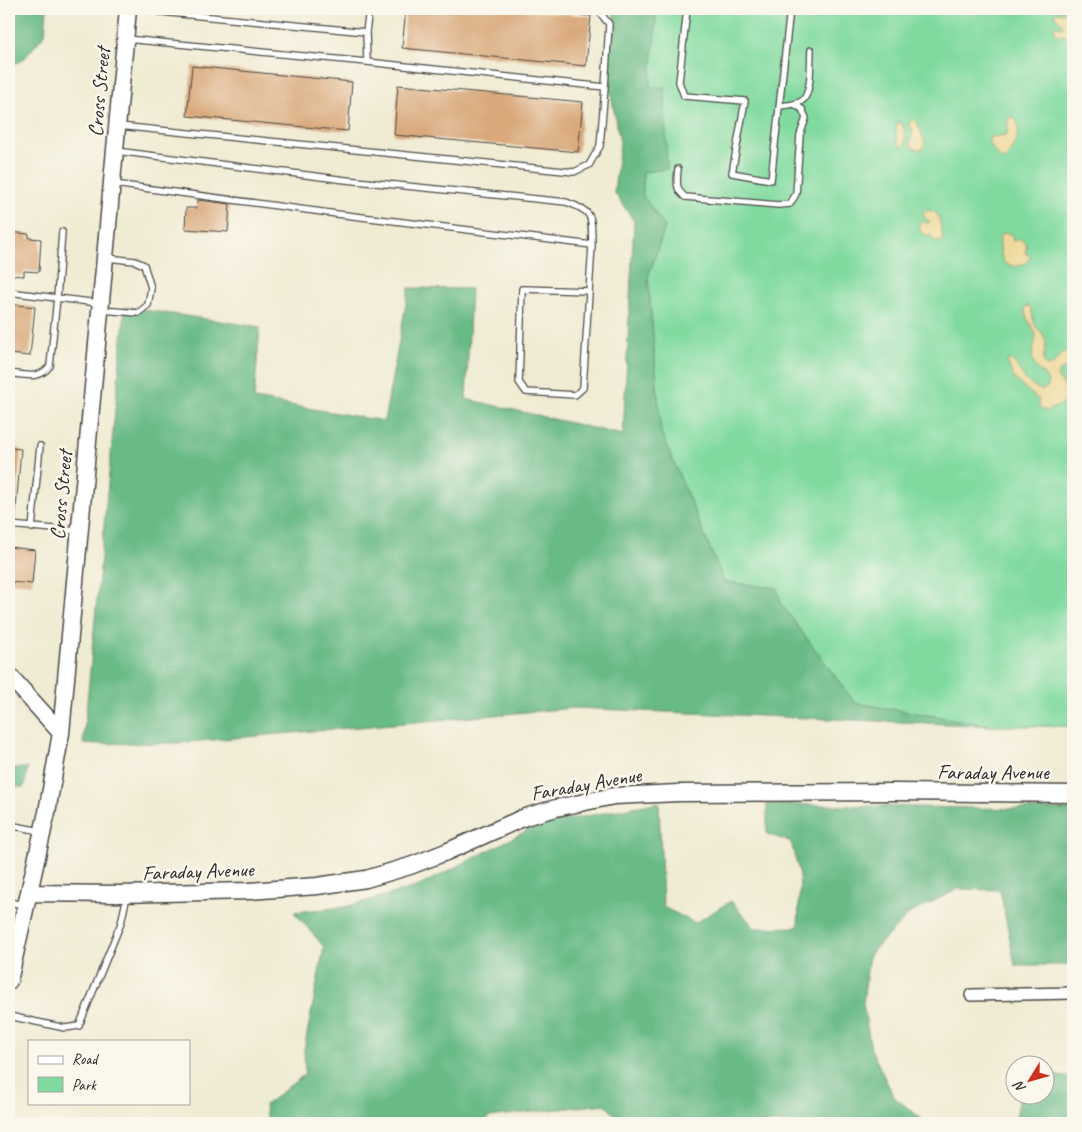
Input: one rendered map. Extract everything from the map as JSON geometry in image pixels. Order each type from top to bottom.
[{"type":"street","name":"Cross Street","points":[[9,979],[43,832],[62,733],[128,9]]},
{"type":"street","points":[[9,675],[62,733]]},
{"type":"street","name":"Faraday Avenue","points":[[27,899],[259,890],[316,886],[366,879],[410,866],[446,852],[525,817],[556,808],[614,796],[678,793],[896,792],[1073,794]]},
{"type":"street","points":[[971,995],[1073,993]]},
{"type":"lane","points":[[367,62],[366,32],[369,9]]},
{"type":"lane","points":[[117,126],[574,172],[589,165],[600,146],[609,24],[597,9]]},
{"type":"lane","points":[[687,9],[679,82],[684,96],[745,100],[732,173],[771,180],[790,9]]},
{"type":"lane","points":[[160,12],[366,32]]},
{"type":"lane","points":[[125,39],[605,87]]},
{"type":"lane","points":[[780,106],[794,104],[803,100],[809,91],[811,50]]},
{"type":"lane","points":[[678,169],[677,186],[679,192],[685,197],[778,206],[790,204],[796,194],[800,135],[806,118],[802,108],[794,104]]},
{"type":"lane","points":[[115,150],[346,180],[566,202],[583,208],[591,218],[592,244],[583,388],[574,395],[526,392],[519,382],[522,289],[589,291]]},
{"type":"lane","points":[[112,184],[336,214],[592,244]]},
{"type":"lane","points":[[9,373],[36,376],[45,372],[50,366],[62,232]]},
{"type":"lane","points":[[9,292],[57,298],[138,313],[148,305],[151,288],[144,265],[135,261],[105,258]]},
{"type":"lane","points":[[32,528],[40,446]]},
{"type":"lane","points":[[9,526],[79,531]]},
{"type":"lane","points":[[9,825],[43,832]]},
{"type":"lane","points":[[9,1016],[65,1028],[79,1026],[121,922],[128,894]]},
{"type":"lane","points":[[9,902],[27,899]]},
{"type":"green space","points":[[9,9],[47,9],[45,34],[23,60],[9,66]]},
{"type":"green space","points":[[615,9],[657,9],[650,87],[665,87],[667,169],[643,172],[643,196],[665,227],[648,277],[661,432],[724,582],[777,588],[781,604],[855,703],[994,726],[573,708],[178,743],[83,744],[125,307],[260,327],[254,399],[384,421],[409,288],[471,289],[466,399],[623,435],[634,221],[614,192],[620,143],[606,66]]},
{"type":"green space","points":[[657,9],[1073,9],[1073,726],[994,726],[855,703],[781,604],[776,588],[724,582],[661,432],[648,277],[665,227],[643,197],[643,172],[667,169],[664,87],[649,87]]},
{"type":"green space","points":[[9,768],[28,768],[24,787],[9,787]]},
{"type":"green space","points":[[659,802],[663,907],[695,923],[731,901],[755,928],[798,927],[800,876],[791,842],[767,834],[767,804],[1073,810],[1073,965],[1015,965],[1000,890],[958,889],[910,913],[869,955],[863,1003],[871,1049],[894,1097],[927,1123],[622,1123],[605,1104],[488,1117],[486,1123],[267,1123],[265,1105],[305,1074],[304,1050],[324,947],[294,912],[345,907],[419,886],[536,826]]},
{"type":"green space","points":[[1054,1075],[1073,1078],[1073,1123],[1015,1123],[1018,1104],[1054,1104]]},
{"type":"sand","points":[[1057,12],[1069,13],[1073,32],[1071,37],[1058,35],[1054,30],[1056,25],[1062,28],[1064,26],[1054,15]]},
{"type":"sand","points":[[1010,117],[1017,121],[1018,132],[1006,160],[1001,159],[995,152],[989,137],[1006,135]]},
{"type":"sand","points":[[913,119],[918,124],[925,142],[921,150],[913,148],[910,144],[913,131],[909,123]]},
{"type":"sand","points":[[898,122],[903,125],[905,146],[900,146],[897,141],[896,131]]},
{"type":"sand","points":[[928,210],[935,212],[939,217],[943,239],[940,242],[933,240],[930,235],[924,235],[919,229],[920,222],[930,222],[923,216],[924,212]]},
{"type":"sand","points":[[1001,234],[1011,234],[1013,241],[1021,239],[1027,246],[1025,253],[1030,256],[1028,261],[1018,266],[1011,266],[1004,262],[1000,240]]},
{"type":"sand","points":[[1029,305],[1035,325],[1045,338],[1044,363],[1046,366],[1053,365],[1068,349],[1073,352],[1073,365],[1059,371],[1057,376],[1066,389],[1068,397],[1061,405],[1046,411],[1040,408],[1038,399],[1015,380],[1007,362],[1010,359],[1015,363],[1027,380],[1036,387],[1043,390],[1048,386],[1047,379],[1036,367],[1033,360],[1036,337],[1025,312],[1025,308]]},
{"type":"building","points":[[406,9],[511,9],[591,16],[586,66],[402,48]]},
{"type":"building","points":[[192,66],[352,82],[348,131],[187,116]]},
{"type":"building","points":[[398,85],[583,102],[578,152],[394,135]]},
{"type":"building","points":[[198,200],[230,204],[228,232],[185,229],[186,208],[197,208]]},
{"type":"building","points":[[9,232],[29,234],[29,238],[41,239],[39,272],[24,271],[24,276],[9,275]]},
{"type":"building","points":[[9,304],[35,307],[30,356],[9,354]]},
{"type":"building","points":[[9,448],[21,449],[15,521],[9,520]]},
{"type":"building","points":[[9,547],[35,550],[32,584],[9,582]]}]
